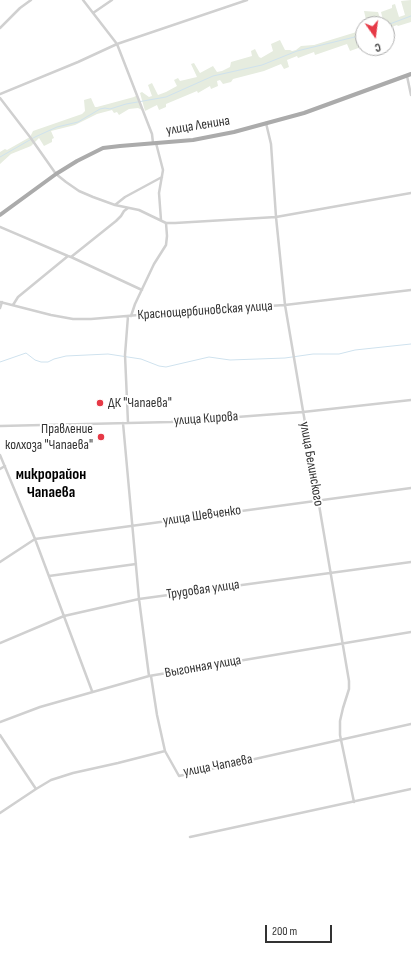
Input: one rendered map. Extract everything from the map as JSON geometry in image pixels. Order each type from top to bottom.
[{"type":"main road","name":"улица Ленина","points":[[0,215],[77,160],[103,148],[214,136],[266,124],[304,113],[409,75]]},
{"type":"street","points":[[0,28],[20,8],[31,0]]},
{"type":"street","points":[[83,0],[116,44],[152,134],[163,170],[159,193],[161,220]]},
{"type":"street","points":[[93,13],[112,0]]},
{"type":"street","points":[[0,94],[78,62],[116,44],[247,0]]},
{"type":"street","points":[[409,75],[411,95]]},
{"type":"street","points":[[0,98],[34,142],[56,174],[79,191],[115,205],[139,210],[166,223],[174,224],[276,217],[411,193]]},
{"type":"street","name":"улица Белинского","points":[[266,124],[271,144],[276,217],[285,305],[349,681],[349,689],[340,721],[341,741],[354,802]]},
{"type":"street","points":[[115,205],[125,197],[163,177]]},
{"type":"street","points":[[13,305],[18,296],[63,260],[116,222],[124,211],[129,208]]},
{"type":"street","points":[[128,423],[125,357],[129,316],[154,264],[166,243],[166,223]]},
{"type":"street","points":[[0,227],[62,254],[70,256],[142,290]]},
{"type":"street","points":[[62,254],[63,260]]},
{"type":"street","name":"Краснощербиновская улица","points":[[1,302],[73,319],[91,319],[285,305],[411,290]]},
{"type":"street","points":[[0,308],[1,302]]},
{"type":"street","name":"улица Кирова","points":[[0,426],[171,422],[303,412],[411,400]]},
{"type":"street","points":[[0,813],[36,788],[51,780],[73,773],[165,751],[150,676],[139,599],[123,423]]},
{"type":"street","points":[[0,455],[35,539],[92,691]]},
{"type":"street","points":[[0,470],[5,466]]},
{"type":"street","name":"улица Шевченко","points":[[0,562],[35,539],[411,488]]},
{"type":"street","name":"Трудовая улица","points":[[0,643],[64,616],[139,599],[411,562]]},
{"type":"street","points":[[49,576],[136,564]]},
{"type":"street","name":"Выгонная улица","points":[[0,722],[40,707],[92,691],[150,676],[411,632]]},
{"type":"street","name":"улица Чапаева","points":[[165,751],[178,776],[341,741],[411,724]]},
{"type":"street","points":[[0,735],[36,788]]},
{"type":"street","points":[[190,837],[411,789]]},
{"type":"shaded area","points":[[411,0],[411,22],[395,26],[395,16],[382,16],[381,12],[392,8],[392,5],[395,4],[399,17],[405,15],[401,1]]},
{"type":"shaded area","points":[[364,11],[378,12],[379,16],[365,16]]},
{"type":"shaded area","points":[[355,32],[355,49],[350,51],[347,44],[315,55],[314,52],[298,58],[297,56],[287,60],[289,67],[284,69],[281,64],[264,71],[233,79],[231,82],[223,84],[220,80],[217,81],[218,86],[211,89],[210,86],[198,93],[197,91],[166,104],[166,107],[159,110],[157,105],[145,111],[140,93],[142,92],[149,97],[152,96],[148,85],[152,83],[158,95],[177,86],[174,80],[178,78],[180,81],[197,77],[191,64],[194,63],[200,73],[213,66],[217,72],[230,67],[231,62],[252,56],[251,51],[255,49],[261,58],[273,51],[271,44],[280,40],[285,50],[292,51],[301,46],[314,45]]},
{"type":"shaded area","points":[[137,95],[142,110],[138,108],[129,109],[119,115],[117,112],[114,113],[112,110],[97,114],[75,125],[51,131],[54,138],[52,139],[52,142],[44,146],[39,138],[31,146],[11,154],[0,164],[0,152],[5,149],[7,150],[30,137],[33,131],[82,114],[85,111],[84,100],[91,98],[95,107],[97,107]]},
{"type":"waterway","points":[[395,22],[411,16]]},
{"type":"waterway","points":[[0,157],[35,137],[57,127],[78,122],[100,109],[110,109],[126,104],[166,97],[213,76],[262,65],[297,51],[355,37]]},
{"type":"waterway","points":[[0,362],[26,353],[35,360],[41,362],[48,362],[66,356],[108,354],[141,359],[166,367],[209,357],[230,360],[285,358],[313,354],[339,354],[355,350],[411,344]]},
{"type":"place","name":"ДК \"Чапаева\"","points":[[100,403]]},
{"type":"place","name":"Правление колхоза \"Чапаева\"","points":[[101,437]]},
{"type":"district","name":"микрорайон Чапаева","points":[[51,484]]}]
